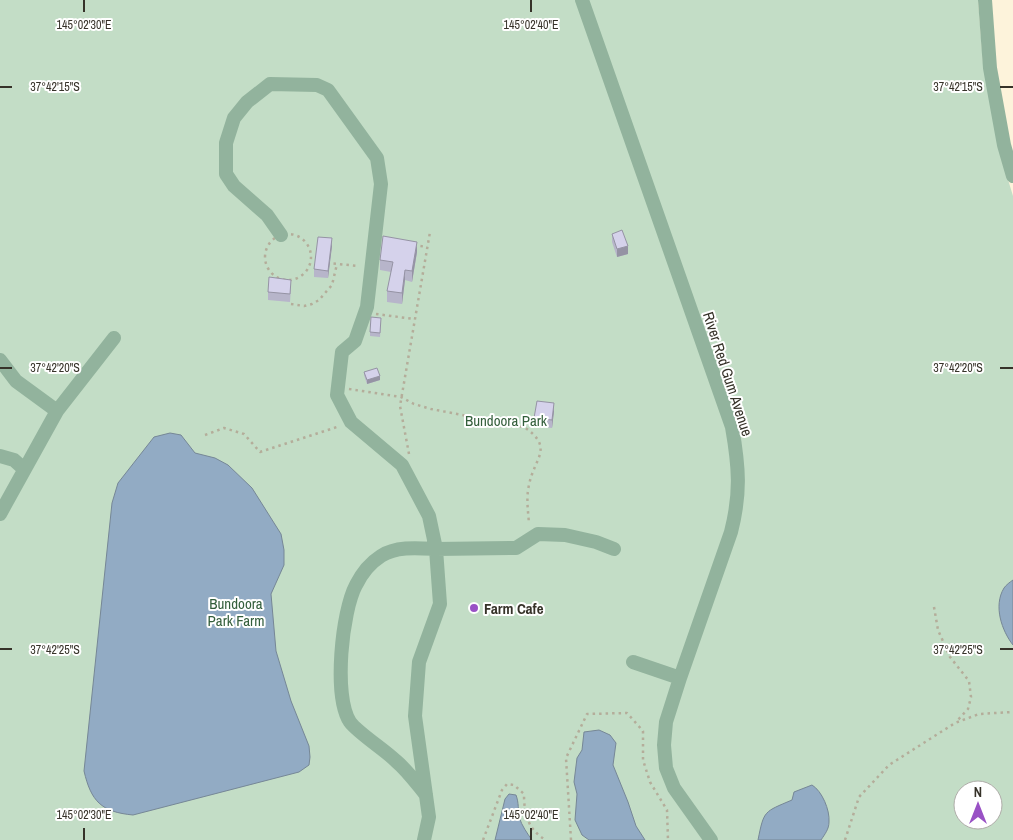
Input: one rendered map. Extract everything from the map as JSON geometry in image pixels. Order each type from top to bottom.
[{"type":"street","name":"River Red Gum Avenue","points":[[582,0],[732,427],[738,464],[738,507],[666,722],[664,745],[666,768],[674,788],[711,840]]},
{"type":"street","points":[[985,0],[990,68],[1004,145],[1013,176]]},
{"type":"street","points":[[280,235],[267,215],[234,186],[226,174],[226,143],[234,118],[247,102],[270,84],[316,85],[328,90],[377,158],[381,184],[365,312],[355,341],[342,352],[337,394],[350,422],[402,465],[429,516],[436,549],[440,604],[419,662],[415,716],[429,817],[424,840]]},
{"type":"street","points":[[0,514],[57,411],[114,338]]},
{"type":"street","points":[[0,360],[16,381],[57,411]]},
{"type":"street","points":[[0,456],[14,460],[24,469]]},
{"type":"street","points":[[426,795],[397,761],[350,723],[344,709],[340,674],[345,621],[356,586],[368,567],[381,556],[393,550],[516,548],[538,534],[565,535],[596,542],[614,549]]},
{"type":"street","points":[[634,662],[680,678]]},
{"type":"path","points":[[407,475],[410,459],[400,406],[430,232]]},
{"type":"path","points":[[290,234],[298,236],[306,241],[310,249],[311,262],[304,274],[296,279],[278,278],[266,265],[267,247],[273,239],[280,235],[290,234]]},
{"type":"path","points":[[410,244],[427,248]]},
{"type":"path","points":[[311,262],[371,266]]},
{"type":"path","points":[[291,304],[304,306],[319,300],[332,285],[336,264]]},
{"type":"path","points":[[365,312],[414,319]]},
{"type":"path","points":[[338,388],[401,397],[414,404],[431,409],[524,427],[537,437],[540,444],[540,458],[532,471],[527,499],[531,539]]},
{"type":"path","points":[[205,435],[224,428],[244,434],[260,452],[350,422]]},
{"type":"path","points":[[934,607],[938,630],[950,657],[969,681],[971,697],[968,709],[955,724]]},
{"type":"path","points":[[572,840],[566,758],[587,714],[627,712],[643,731],[643,760],[650,782],[667,810],[668,840]]},
{"type":"path","points":[[844,840],[859,797],[888,765],[955,724],[979,714],[1013,712]]},
{"type":"path","points":[[483,840],[502,790],[507,784],[514,786],[524,794],[524,808],[528,823],[538,835],[546,840]]},
{"type":"green space","name":"Bundoora Park","points":[[0,0],[978,0],[983,63],[1006,173],[1013,196],[1013,840],[0,840]]},
{"type":"water","points":[[170,433],[181,435],[195,453],[215,458],[228,465],[252,488],[281,534],[284,565],[271,594],[276,651],[291,701],[309,746],[310,757],[309,765],[299,772],[133,815],[113,811],[99,803],[90,790],[84,771],[112,503],[118,483],[154,437]]},
{"type":"water","points":[[1013,580],[1013,645],[1002,626],[999,603],[1004,588]]},
{"type":"water","points":[[599,730],[610,735],[616,743],[613,765],[636,826],[645,840],[589,840],[582,835],[575,820],[577,794],[574,782],[577,758],[582,750],[584,732]]},
{"type":"water","points":[[812,785],[825,801],[829,817],[828,827],[821,840],[758,840],[764,817],[767,813],[792,800],[794,792]]},
{"type":"water","points":[[509,794],[516,795],[519,817],[532,840],[495,840],[505,799]]},
{"type":"building","points":[[622,230],[628,246],[617,249],[612,234]]},
{"type":"building","points":[[383,236],[417,242],[412,271],[405,270],[402,293],[387,291],[393,262],[380,260]]},
{"type":"building","points":[[318,237],[332,238],[328,271],[314,269]]},
{"type":"building","points":[[269,277],[291,280],[290,294],[268,292]]},
{"type":"building","points":[[371,317],[381,318],[380,333],[370,332]]},
{"type":"building","points":[[377,368],[380,376],[367,380],[364,372]]},
{"type":"building","points":[[537,401],[554,403],[552,420],[534,418]]},
{"type":"place","name":"Farm Cafe","points":[[474,608]]},
{"type":"park label","name":"Bundoora Park Farm","points":[[236,612]]}]
